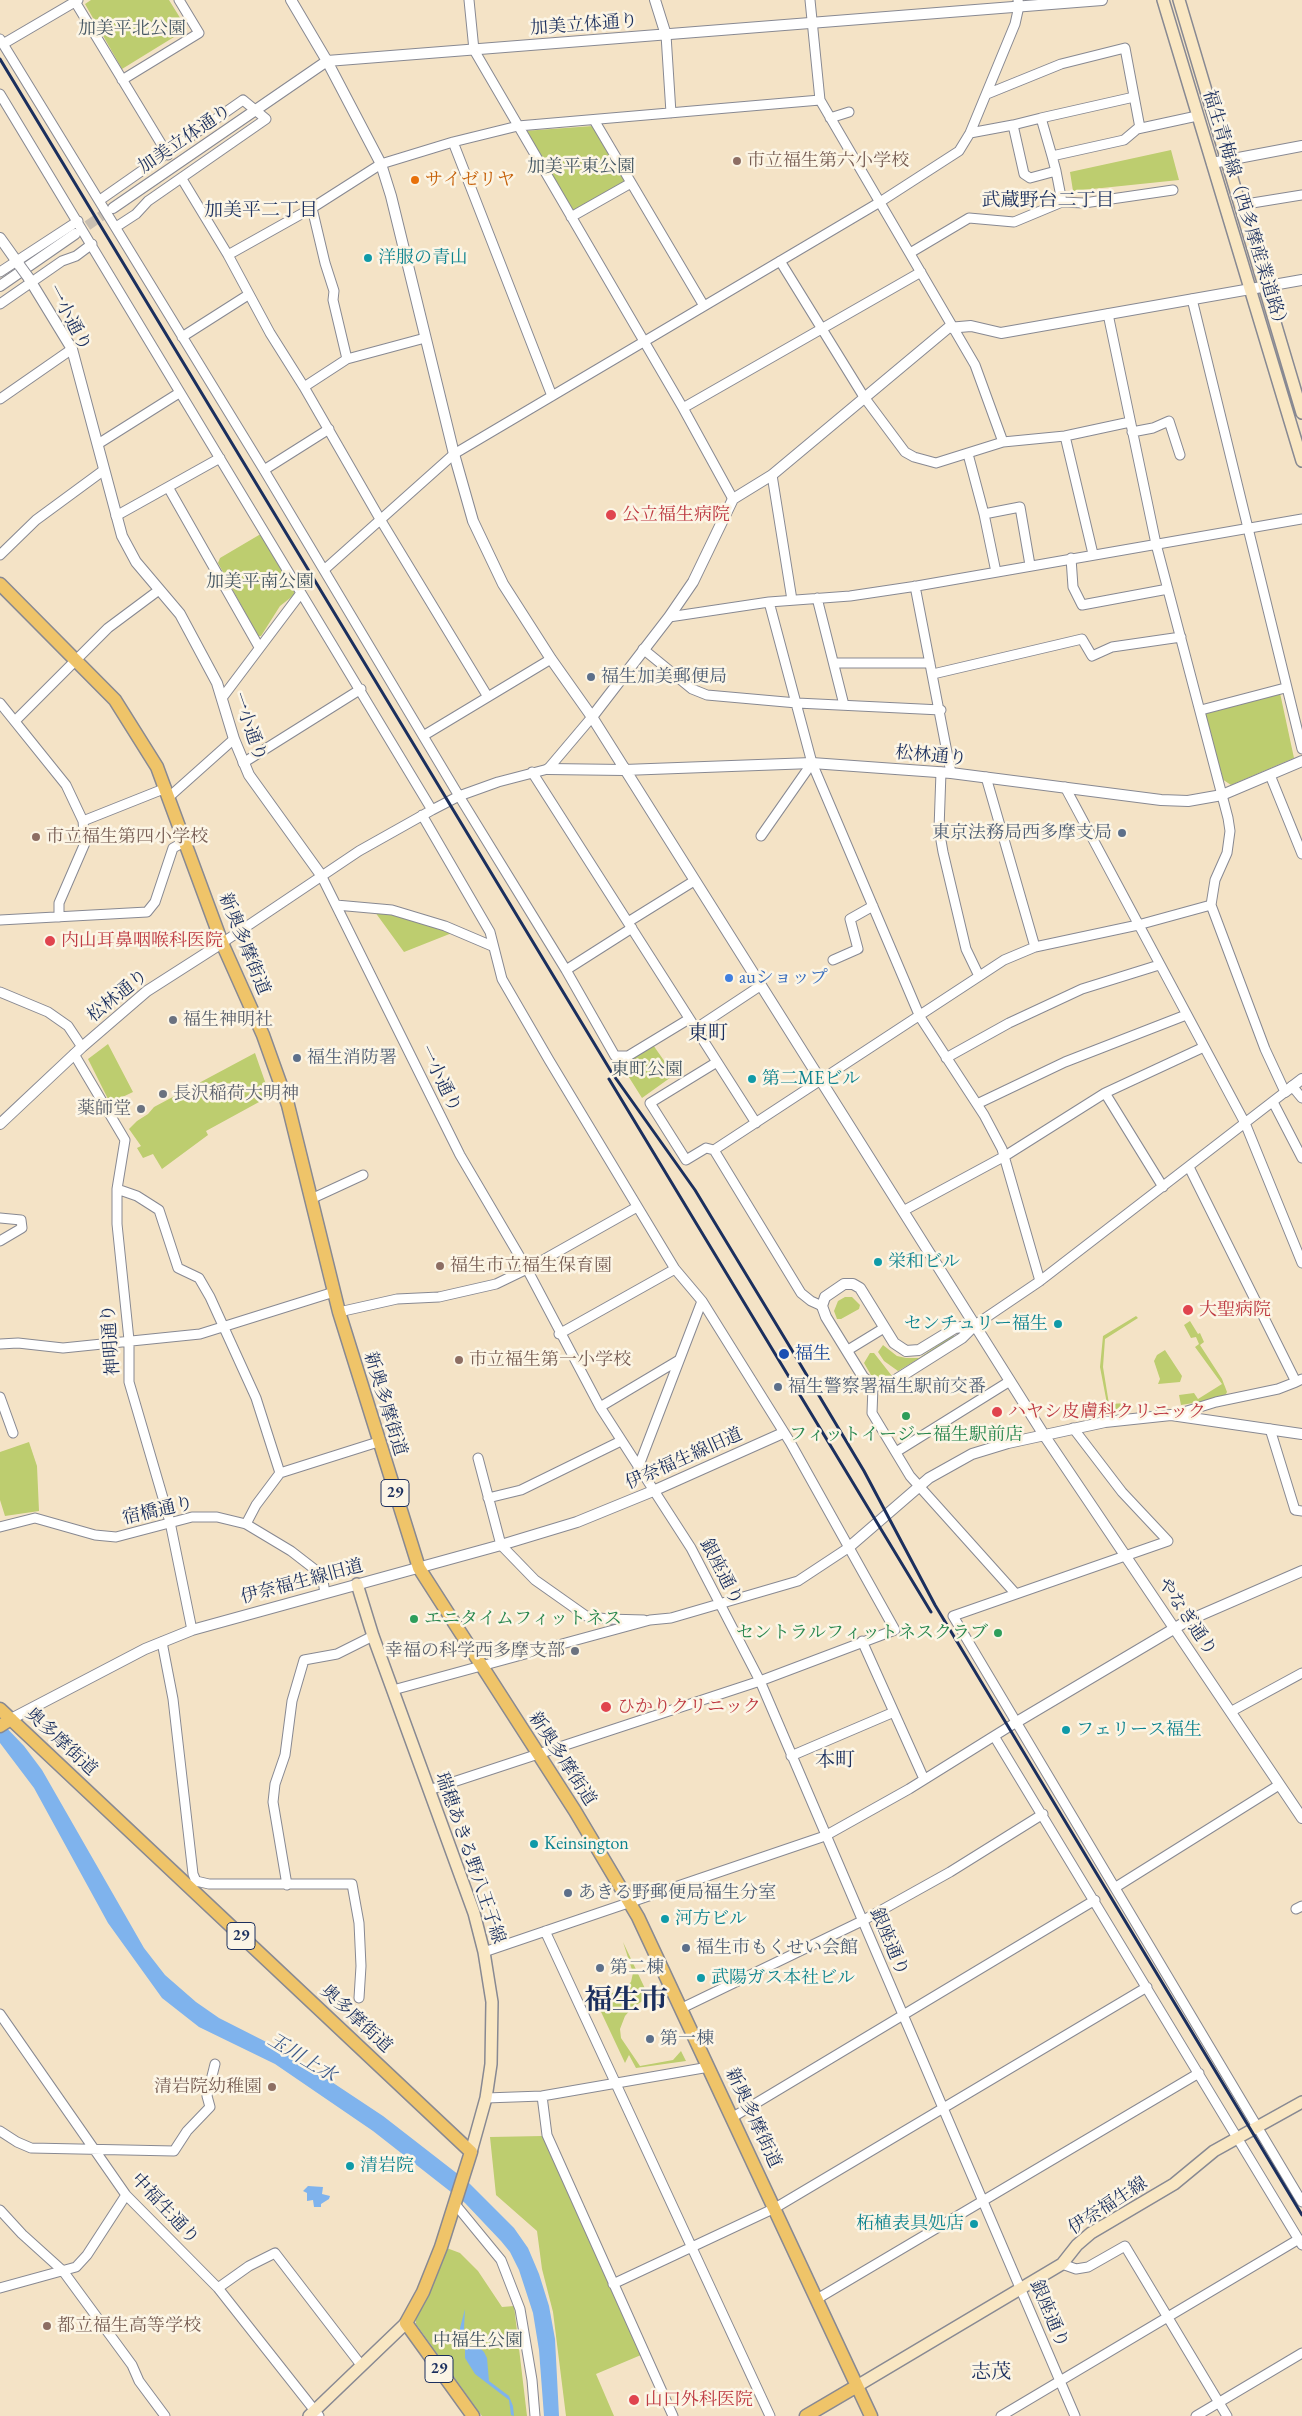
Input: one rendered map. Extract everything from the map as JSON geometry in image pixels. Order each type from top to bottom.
[{"type":"main road","name":"福生青梅線（西多摩産業道路）","points":[[1163,0],[1302,461]]},
{"type":"main road","name":"福生青梅線（西多摩産業道路）","points":[[1179,0],[1302,413]]},
{"type":"main road","name":"新奥多摩街道","points":[[0,584],[115,700],[157,767],[168,792],[222,943],[263,1035],[288,1105],[339,1312],[378,1442],[419,1568],[538,1754],[630,1903],[682,2008],[871,2416]]},
{"type":"main road","name":"瑞穂あきる野八王子線","points":[[357,1584],[373,1636],[474,1913],[484,1952],[492,2002],[493,2029],[486,2098],[471,2152]]},
{"type":"main road","name":"奥多摩街道","points":[[0,1709],[6,1722],[192,1884],[471,2152]]},
{"type":"main road","name":"伊奈福生線","points":[[857,2386],[1062,2264],[1084,2238],[1174,2184],[1214,2151],[1302,2102]]},
{"type":"main road","points":[[314,2414],[361,2365],[406,2323],[423,2292],[455,2204],[471,2152]]},
{"type":"main road","name":"29","points":[[406,2323],[472,2416]]},
{"type":"main road","points":[[806,2416],[857,2386]]},
{"type":"street","points":[[122,80],[199,33],[179,0]]},
{"type":"street","name":"やなぎ通り","points":[[291,0],[327,61],[381,164],[391,196],[454,454],[473,522],[503,584],[551,660],[592,717],[1044,1434],[1232,1711],[1302,1818]]},
{"type":"street","points":[[469,0],[474,50],[683,408],[733,499]]},
{"type":"street","points":[[655,0],[666,35],[671,113]]},
{"type":"street","points":[[810,0],[820,100],[975,365],[1003,442]]},
{"type":"street","name":"加美立体通り","points":[[113,208],[327,61],[666,35],[1019,3],[1102,0]]},
{"type":"street","points":[[168,155],[75,1],[2,42],[264,470],[458,796],[566,970],[615,1056],[628,1056],[689,1019]]},
{"type":"street","points":[[324,570],[454,454],[880,202],[905,184],[946,162],[966,144],[987,94],[1019,3]]},
{"type":"street","points":[[987,94],[1060,64],[1124,48],[1140,128]]},
{"type":"street","points":[[0,94],[92,244],[179,393],[361,689],[432,810]]},
{"type":"street","points":[[970,133],[1134,98]]},
{"type":"street","points":[[100,200],[168,155],[243,100],[266,119],[148,201],[136,214],[116,226]]},
{"type":"street","points":[[228,255],[312,208],[381,164],[453,142],[518,126],[820,100]]},
{"type":"street","points":[[830,118],[849,112]]},
{"type":"street","points":[[1052,156],[1124,140],[1140,128],[1197,116]]},
{"type":"street","points":[[1042,118],[1062,202]]},
{"type":"street","points":[[594,120],[704,306]]},
{"type":"street","points":[[1013,124],[1024,174],[1030,178],[1056,171]]},
{"type":"street","points":[[453,142],[552,396]]},
{"type":"street","points":[[1212,163],[1302,146]]},
{"type":"street","points":[[182,179],[228,255],[248,295],[329,429],[380,519],[488,697]]},
{"type":"street","points":[[571,217],[631,183]]},
{"type":"street","points":[[910,253],[969,218],[1014,222],[1062,202],[1084,203],[1173,190]]},
{"type":"street","points":[[1240,205],[1302,195]]},
{"type":"street","points":[[312,208],[324,263],[334,291],[333,300],[347,359]]},
{"type":"street","points":[[0,272],[19,264],[78,221]]},
{"type":"street","points":[[0,286],[75,234]]},
{"type":"street","name":"一小通り","points":[[0,238],[30,280],[72,349],[122,536],[136,562],[180,614],[217,683],[243,763],[321,875],[460,1155],[526,1270],[600,1408]]},
{"type":"street","points":[[0,304],[30,280],[62,261],[76,256],[92,244]]},
{"type":"street","points":[[780,261],[864,397],[906,452],[914,457],[936,463],[1003,442],[1066,436],[1130,422]]},
{"type":"street","points":[[683,408],[821,327],[921,272]]},
{"type":"street","points":[[548,769],[592,717],[669,617],[693,582],[733,499],[772,475],[948,328],[971,326],[1001,333],[1302,280]]},
{"type":"street","points":[[182,338],[248,295]]},
{"type":"street","points":[[1192,299],[1246,529],[1302,750]]},
{"type":"street","points":[[1108,314],[1156,544],[1228,818],[1229,842],[1224,862],[1216,880],[1211,905],[1265,1050],[1289,1089],[1302,1098]]},
{"type":"street","points":[[304,387],[347,359],[426,338]]},
{"type":"street","points":[[0,399],[72,349]]},
{"type":"street","points":[[98,444],[179,393]]},
{"type":"street","points":[[1132,432],[1153,428],[1169,421],[1180,455]]},
{"type":"street","points":[[264,470],[329,429]]},
{"type":"street","points":[[1066,436],[1093,554]]},
{"type":"street","points":[[968,454],[984,514],[996,572]]},
{"type":"street","points":[[116,516],[220,458]]},
{"type":"street","points":[[0,555],[36,520],[104,470]]},
{"type":"street","points":[[772,475],[792,600]]},
{"type":"street","points":[[168,487],[259,647]]},
{"type":"street","points":[[984,514],[1020,508],[1030,565]]},
{"type":"street","points":[[669,617],[769,602],[915,586],[1302,519]]},
{"type":"street","points":[[1071,558],[1073,587],[1082,605],[1168,590]]},
{"type":"street","points":[[915,586],[941,710],[946,773],[939,829],[966,949],[979,976]]},
{"type":"street","points":[[15,722],[108,628],[159,590]]},
{"type":"street","points":[[222,698],[301,593]]},
{"type":"street","points":[[817,598],[844,705]]},
{"type":"street","points":[[769,602],[812,763],[920,1017],[977,1104],[1005,1156],[1040,1281]]},
{"type":"street","points":[[933,674],[1082,639],[1092,656],[1112,647],[1181,637]]},
{"type":"street","points":[[643,649],[692,689],[708,695],[797,703],[941,710]]},
{"type":"street","points":[[423,736],[551,660]]},
{"type":"street","points":[[834,663],[930,663]]},
{"type":"street","points":[[1201,710],[1285,688]]},
{"type":"street","points":[[243,763],[361,689]]},
{"type":"street","points":[[0,704],[66,785],[82,821],[85,843],[59,903],[59,917]]},
{"type":"street","points":[[82,821],[168,792],[234,739]]},
{"type":"street","name":"松林通り","points":[[0,1124],[78,1050],[147,991],[222,943],[321,875],[359,851],[458,796],[532,772],[548,769],[624,770],[812,763],[986,777],[1161,800],[1188,801],[1222,795],[1302,761]]},
{"type":"street","points":[[761,836],[812,763]]},
{"type":"street","points":[[532,772],[756,1123]]},
{"type":"street","points":[[1270,775],[1302,854]]},
{"type":"street","points":[[986,777],[1035,947]]},
{"type":"street","points":[[1065,787],[1245,1123],[1302,1264]]},
{"type":"street","points":[[422,815],[490,932],[492,946],[502,979],[675,1270],[702,1301],[790,1442],[895,1630],[862,1641],[760,1682],[429,1790]]},
{"type":"street","points":[[0,920],[147,912],[155,902],[173,848],[186,841]]},
{"type":"street","points":[[566,970],[694,881]]},
{"type":"street","points":[[336,905],[392,910],[444,926],[492,946]]},
{"type":"street","points":[[714,1150],[920,1017],[1004,960],[1035,947],[1138,926],[1211,905]]},
{"type":"street","points":[[833,960],[858,949],[850,920],[873,906]]},
{"type":"street","points":[[946,1058],[1009,1023],[1082,989],[1159,965]]},
{"type":"street","points":[[695,1029],[760,986]]},
{"type":"street","name":"神明通り","points":[[0,992],[48,1012],[68,1026],[78,1050],[124,1140],[118,1189],[117,1224],[129,1340],[129,1382],[170,1522],[192,1630]]},
{"type":"street","points":[[977,1104],[1065,1062],[1186,1015]]},
{"type":"street","points":[[903,1211],[1005,1156],[1105,1093],[1204,1047]]},
{"type":"street","points":[[717,1062],[650,1103],[686,1160],[706,1148],[714,1150],[801,1293],[811,1301],[822,1306]]},
{"type":"street","points":[[873,1386],[890,1384],[962,1338],[975,1325],[1040,1281],[1302,1079]]},
{"type":"street","points":[[1105,1093],[1163,1187]]},
{"type":"street","points":[[1273,1102],[1302,1158]]},
{"type":"street","points":[[478,1458],[501,1545],[535,1580],[586,1616],[650,1620],[671,1618],[798,1581],[848,1548],[930,1478],[972,1454],[1073,1428],[1120,1420],[1171,1415],[1216,1402],[1278,1389],[1299,1380],[1189,1168]]},
{"type":"street","points":[[311,1199],[362,1175]]},
{"type":"street","points":[[118,1189],[137,1196],[159,1210],[178,1268],[199,1278],[256,1398],[280,1473]]},
{"type":"street","points":[[339,1312],[397,1299],[439,1297],[496,1284],[526,1270],[637,1207]]},
{"type":"street","points":[[0,1218],[21,1220],[22,1228],[0,1240]]},
{"type":"street","points":[[559,1334],[675,1270]]},
{"type":"street","points":[[975,1325],[955,1328],[920,1350],[913,1351],[899,1348],[884,1328],[860,1288],[853,1284],[844,1284],[831,1291],[825,1297],[822,1306],[826,1317],[864,1377],[873,1386],[872,1413],[896,1452],[920,1487],[1015,1593]]},
{"type":"street","points":[[0,1344],[18,1343],[64,1348],[200,1334],[334,1292]]},
{"type":"street","points":[[638,1468],[702,1301]]},
{"type":"street","points":[[848,1350],[884,1328]]},
{"type":"street","points":[[600,1408],[679,1360]]},
{"type":"street","points":[[896,1452],[1010,1381]]},
{"type":"street","points":[[0,1397],[13,1434]]},
{"type":"street","name":"銀座通り","points":[[600,1408],[691,1548],[760,1682],[1075,2416]]},
{"type":"street","points":[[1171,1415],[1302,1434]]},
{"type":"street","points":[[1073,1428],[1122,1492],[1168,1541],[953,1616],[1302,2202]]},
{"type":"street","points":[[1270,1429],[1295,1510],[1302,1511]]},
{"type":"street","name":"伊奈福生線旧道","points":[[6,1722],[145,1648],[192,1630],[501,1545],[577,1522],[653,1491],[783,1433]]},
{"type":"street","points":[[488,1498],[521,1490],[621,1441]]},
{"type":"street","points":[[246,1524],[256,1505],[280,1473],[378,1442]]},
{"type":"street","name":"宿橋通り","points":[[0,1526],[35,1518],[95,1535],[116,1537],[192,1517],[217,1517],[246,1524],[292,1552],[322,1575],[325,1592]]},
{"type":"street","points":[[484,1952],[825,1836],[924,1779],[1174,1628],[1302,1571]]},
{"type":"street","points":[[601,1618],[607,1626],[604,1632]]},
{"type":"street","points":[[393,1690],[650,1620]]},
{"type":"street","points":[[287,1885],[273,1802],[275,1784],[284,1755],[292,1701],[304,1660],[337,1654],[373,1636]]},
{"type":"street","points":[[862,1641],[924,1779]]},
{"type":"street","points":[[162,1642],[173,1699],[193,1874],[192,1884],[352,1884],[359,1923],[361,1966],[359,1998]]},
{"type":"street","points":[[1232,1711],[1302,1674]]},
{"type":"street","points":[[791,1756],[894,1712]]},
{"type":"street","points":[[994,1736],[1043,1814],[1300,2242],[1168,2317],[1001,2416]]},
{"type":"street","points":[[1116,1887],[1279,1784]]},
{"type":"street","points":[[682,2008],[862,1921],[950,1872],[1043,1814]]},
{"type":"street","points":[[733,2117],[1095,1900]]},
{"type":"street","points":[[545,1931],[770,2416]]},
{"type":"street","points":[[613,2284],[775,2208],[1147,1987]]},
{"type":"street","name":"中福生通り","points":[[0,2014],[126,2195],[218,2288],[314,2414]]},
{"type":"street","points":[[0,2131],[31,2148],[174,2151],[187,2131],[210,2107],[207,2096],[214,2064]]},
{"type":"street","points":[[486,2098],[542,2096],[709,2067]]},
{"type":"street","points":[[817,2300],[1199,2073]]},
{"type":"street","points":[[542,2096],[547,2135],[673,2416]]},
{"type":"street","points":[[0,2288],[76,2267],[88,2255],[126,2195]]},
{"type":"street","points":[[455,2204],[501,2260],[520,2309],[532,2380],[535,2416]]},
{"type":"street","points":[[0,2210],[22,2234],[63,2271],[132,2365],[139,2381],[165,2416]]},
{"type":"street","points":[[1062,2264],[1076,2269],[1088,2267],[1125,2246],[1227,2416]]},
{"type":"street","points":[[218,2288],[249,2266],[275,2253],[361,2365]]},
{"type":"street","points":[[1196,2416],[1302,2353]]},
{"type":"green space","name":"加美平北公園","points":[[91,0],[169,0],[187,29],[122,69],[85,4]]},
{"type":"green space","name":"加美平東公園","points":[[593,126],[627,183],[572,213],[524,131]]},
{"type":"green space","points":[[1171,150],[1179,180],[1073,191],[1070,172]]},
{"type":"green space","name":"加美平南公園","points":[[259,535],[263,535],[295,588],[294,595],[280,606],[261,636],[258,636],[218,563],[220,558]]},
{"type":"green space","points":[[1280,693],[1294,758],[1231,785],[1222,779],[1204,713]]},
{"type":"green space","points":[[375,912],[413,918],[452,933],[404,952]]},
{"type":"green space","name":"東町公園","points":[[651,1042],[674,1075],[642,1098],[620,1063]]},
{"type":"green space","points":[[108,1044],[133,1092],[110,1103],[88,1059]]},
{"type":"green space","points":[[255,1053],[270,1096],[206,1131],[208,1135],[162,1169],[153,1154],[143,1158],[137,1148],[141,1146],[129,1129],[137,1121],[148,1114],[154,1107]]},
{"type":"green space","points":[[845,1297],[852,1297],[860,1305],[859,1309],[841,1319],[837,1319],[834,1311],[838,1301]]},
{"type":"green space","points":[[1136,1316],[1138,1318],[1105,1339],[1103,1367],[1109,1404],[1128,1403],[1128,1409],[1117,1410],[1117,1413],[1112,1414],[1108,1409],[1100,1367],[1103,1336]]},
{"type":"green space","points":[[1190,1321],[1198,1334],[1200,1333],[1204,1342],[1200,1345],[1222,1379],[1227,1392],[1225,1396],[1218,1399],[1181,1405],[1179,1395],[1194,1393],[1198,1399],[1222,1384],[1195,1347],[1199,1344],[1196,1337],[1191,1338],[1184,1325]]},
{"type":"green space","points":[[953,1335],[955,1337],[898,1371],[884,1361],[878,1352],[883,1345],[897,1356],[919,1358]]},
{"type":"green space","points":[[1165,1350],[1182,1376],[1180,1382],[1158,1384],[1160,1379],[1154,1361],[1157,1355]]},
{"type":"green space","points":[[870,1353],[874,1353],[892,1376],[881,1379],[871,1375],[864,1363]]},
{"type":"green space","points":[[29,1442],[37,1466],[39,1511],[5,1516],[0,1500],[0,1452]]},
{"type":"green space","points":[[623,1942],[649,1997],[633,2007],[625,2016],[620,2029],[621,2038],[640,2066],[673,2060],[681,2051],[686,2061],[636,2068],[629,2055],[625,2063],[595,1999],[623,1989],[631,1982],[633,1973]]},
{"type":"green space","points":[[543,2136],[641,2355],[596,2374],[614,2416],[566,2416],[553,2312],[542,2269],[537,2231],[496,2195],[490,2137]]},
{"type":"green space","name":"中福生公園","points":[[444,2247],[460,2253],[478,2271],[502,2307],[514,2306],[527,2416],[482,2416],[416,2324],[415,2313]]},
{"type":"water","points":[[0,1721],[24,1746],[42,1770],[144,1948],[165,1975],[196,2002],[219,2018],[288,2053],[383,2116],[468,2182],[514,2228],[528,2248],[549,2306],[555,2339],[559,2416],[544,2416],[539,2350],[533,2313],[519,2270],[510,2252],[465,2203],[373,2131],[275,2064],[199,2027],[162,1998],[108,1923],[34,1788],[0,1743]]},
{"type":"water","points":[[308,2186],[323,2187],[322,2194],[330,2196],[329,2199],[321,2204],[321,2207],[314,2207],[313,2200],[307,2201],[307,2193],[303,2191]]},
{"type":"water","points":[[465,2309],[464,2329],[470,2345],[480,2348],[484,2352],[487,2358],[489,2381],[509,2396],[514,2416],[511,2415],[509,2400],[475,2374],[465,2358],[465,2348],[460,2336],[460,2328]]},
{"type":"tunnel","points":[[75,234],[113,208]]},
{"type":"railway","points":[[0,59],[612,1073],[695,1190],[790,1347],[864,1471],[935,1605],[1302,2215]]},
{"type":"railway","points":[[609,1079],[931,1612]]},
{"type":"place","name":"市立福生第六小学校","points":[[737,161]]},
{"type":"place","name":"サイゼリヤ","points":[[415,180]]},
{"type":"place","name":"洋服の青山","points":[[368,258]]},
{"type":"place","name":"公立福生病院","points":[[611,515]]},
{"type":"place","name":"福生加美郵便局","points":[[591,677]]},
{"type":"place","name":"東京法務局西多摩支局","points":[[1122,833]]},
{"type":"place","name":"市立福生第四小学校","points":[[36,837]]},
{"type":"place","name":"内山耳鼻咽喉科医院","points":[[50,941]]},
{"type":"place","name":"auショップ","points":[[729,978]]},
{"type":"place","name":"福生神明社","points":[[173,1020]]},
{"type":"place","name":"福生消防署","points":[[297,1058]]},
{"type":"place","name":"第二MEビル","points":[[752,1079]]},
{"type":"place","name":"長沢稲荷大明神","points":[[163,1094]]},
{"type":"place","name":"薬師堂","points":[[141,1109]]},
{"type":"place","name":"栄和ビル","points":[[878,1262]]},
{"type":"place","name":"福生市立福生保育園","points":[[440,1266]]},
{"type":"place","name":"大聖病院","points":[[1188,1310]]},
{"type":"place","name":"センチュリー福生","points":[[1058,1324]]},
{"type":"place","name":"福生","points":[[784,1354]]},
{"type":"place","name":"市立福生第一小学校","points":[[459,1360]]},
{"type":"place","name":"福生警察署福生駅前交番","points":[[778,1387]]},
{"type":"place","name":"ハヤシ皮膚科クリニック","points":[[997,1412]]},
{"type":"place","name":"フィットイージー福生駅前店","points":[[906,1416]]},
{"type":"place","name":"エニタイムフィットネス","points":[[414,1619]]},
{"type":"place","name":"セントラルフィットネスクラブ","points":[[998,1633]]},
{"type":"place","name":"幸福の科学西多摩支部","points":[[575,1651]]},
{"type":"place","name":"ひかりクリニック","points":[[606,1707]]},
{"type":"place","name":"フェリース福生","points":[[1066,1730]]},
{"type":"place","name":"Keinsington","points":[[534,1844]]},
{"type":"place","name":"あきる野郵便局福生分室","points":[[568,1893]]},
{"type":"place","name":"河方ビル","points":[[665,1919]]},
{"type":"place","name":"福生市もくせい会館","points":[[686,1948]]},
{"type":"place","name":"第二棟","points":[[600,1968]]},
{"type":"place","name":"武陽ガス本社ビル","points":[[701,1978]]},
{"type":"place","name":"第一棟","points":[[650,2039]]},
{"type":"place","name":"清岩院幼稚園","points":[[272,2087]]},
{"type":"place","name":"清岩院","points":[[350,2166]]},
{"type":"place","name":"柘植表具処店","points":[[974,2224]]},
{"type":"place","name":"都立福生高等学校","points":[[47,2326]]},
{"type":"place","name":"山口外科医院","points":[[634,2400]]},
{"type":"district","name":"武蔵野台二丁目","points":[[1048,201]]},
{"type":"district","name":"加美平二丁目","points":[[261,211]]},
{"type":"district","name":"東町","points":[[708,1034]]},
{"type":"district","name":"本町","points":[[835,1761]]},
{"type":"district","name":"福生市","points":[[626,2001]]},
{"type":"district","name":"志茂","points":[[991,2373]]},
{"type":"water label","name":"玉川上水","points":[[302,2058]]}]
